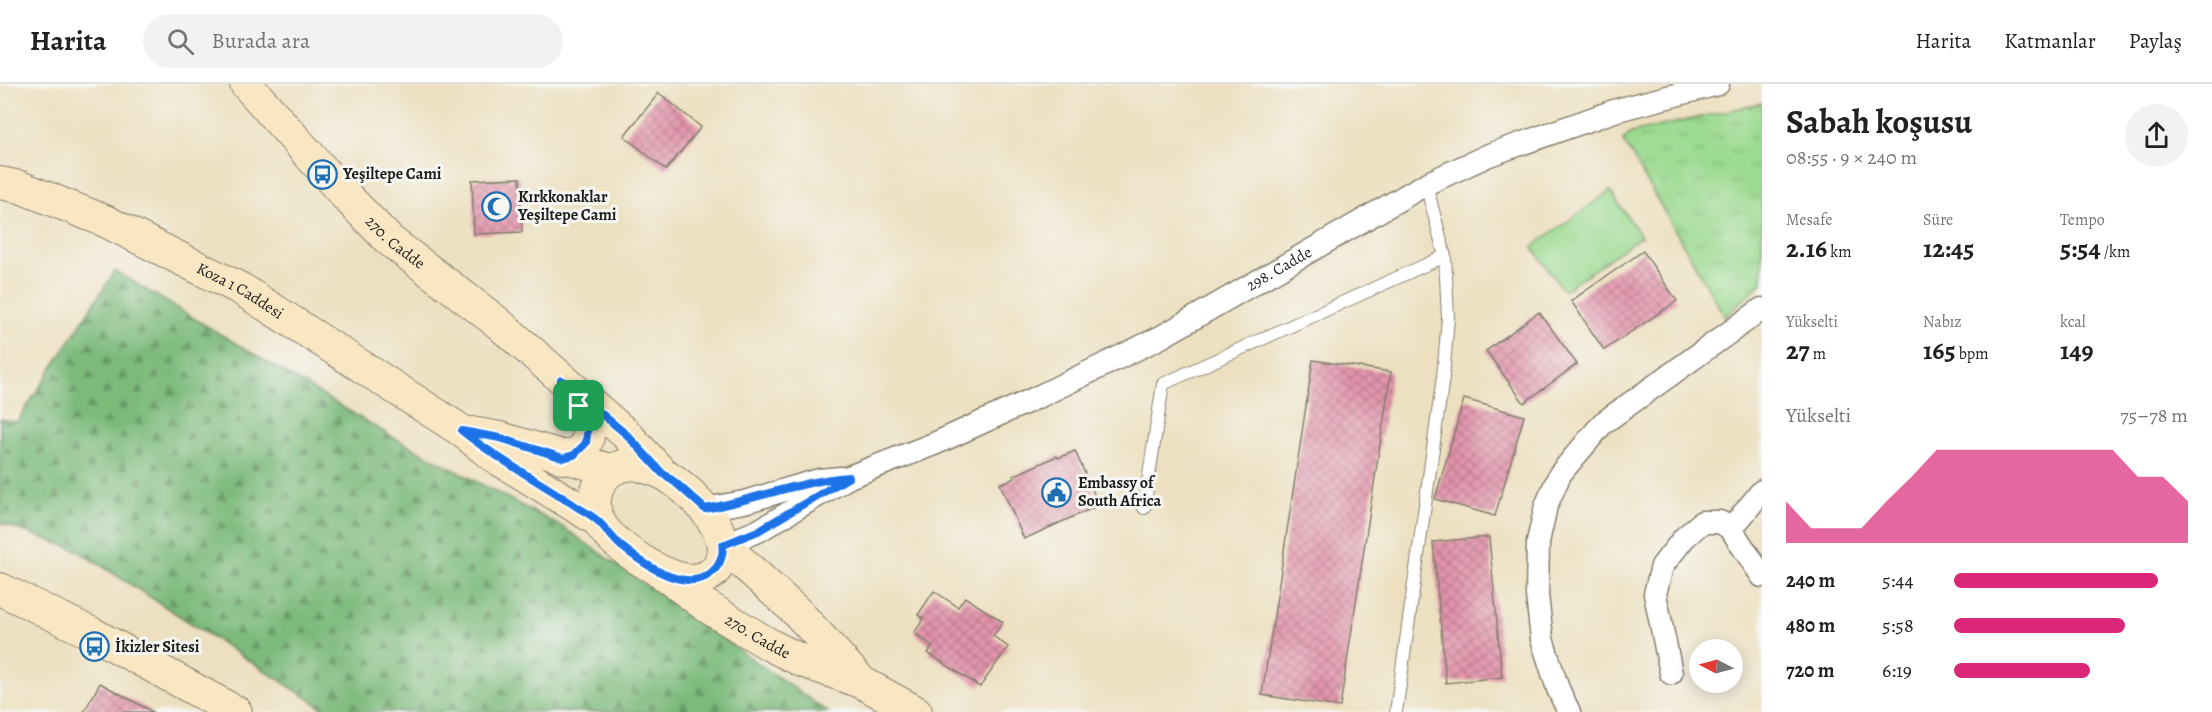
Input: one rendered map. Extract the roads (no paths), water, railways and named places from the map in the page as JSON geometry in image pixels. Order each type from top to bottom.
[{"type":"main road","name":"270. Cadde","points":[[246,84],[345,195],[389,240],[497,322],[627,435],[662,473],[705,509],[715,524],[723,545],[798,613],[863,683]]},
{"type":"main road","name":"Koza 1 Caddesi","points":[[0,183],[20,187],[105,221],[241,289],[462,431],[492,455],[599,521]]},
{"type":"main road","name":"270. Cadde","points":[[561,380],[582,412],[588,426],[586,443],[582,449],[574,455],[563,458]]},
{"type":"main road","points":[[462,431],[500,438],[610,470],[602,480],[595,499],[595,510],[599,521]]},
{"type":"main road","name":"270. Cadde","points":[[610,470],[617,466],[636,464],[662,473]]},
{"type":"main road","name":"270. Cadde","points":[[599,521],[620,545],[706,606],[770,645],[802,661],[863,683],[916,712]]},
{"type":"main road","name":"270. Cadde","points":[[661,572],[690,580],[707,577],[720,562],[723,545]]},
{"type":"main road","points":[[0,589],[93,634],[236,712]]},
{"type":"street","name":"298. Cadde","points":[[849,477],[934,444],[1161,337],[1426,184],[1489,155],[1608,114],[1718,84]]},
{"type":"street","points":[[1569,712],[1558,688],[1542,639],[1537,595],[1538,542],[1546,506],[1560,474],[1603,423],[1762,309]]},
{"type":"street","points":[[705,509],[744,502],[819,480],[849,477]]},
{"type":"street","points":[[723,545],[758,531],[849,477]]},
{"type":"street","points":[[1731,529],[1762,491]]},
{"type":"street","points":[[1671,673],[1655,594],[1662,566],[1684,538],[1702,522],[1720,522],[1731,529],[1762,576]]},
{"type":"lane","points":[[1396,712],[1443,377],[1448,318],[1445,256],[1426,184]]},
{"type":"lane","points":[[1144,508],[1163,384],[1445,256]]},
{"type":"place","name":"Yeşiltepe Cami","points":[[322,174]]},
{"type":"place","name":"Kırkkonaklar Yeşiltepe Cami","points":[[497,206]]},
{"type":"place","name":"Embassy of South Africa","points":[[1057,492]]},
{"type":"place","name":"İkizler Sitesi","points":[[94,647]]}]
